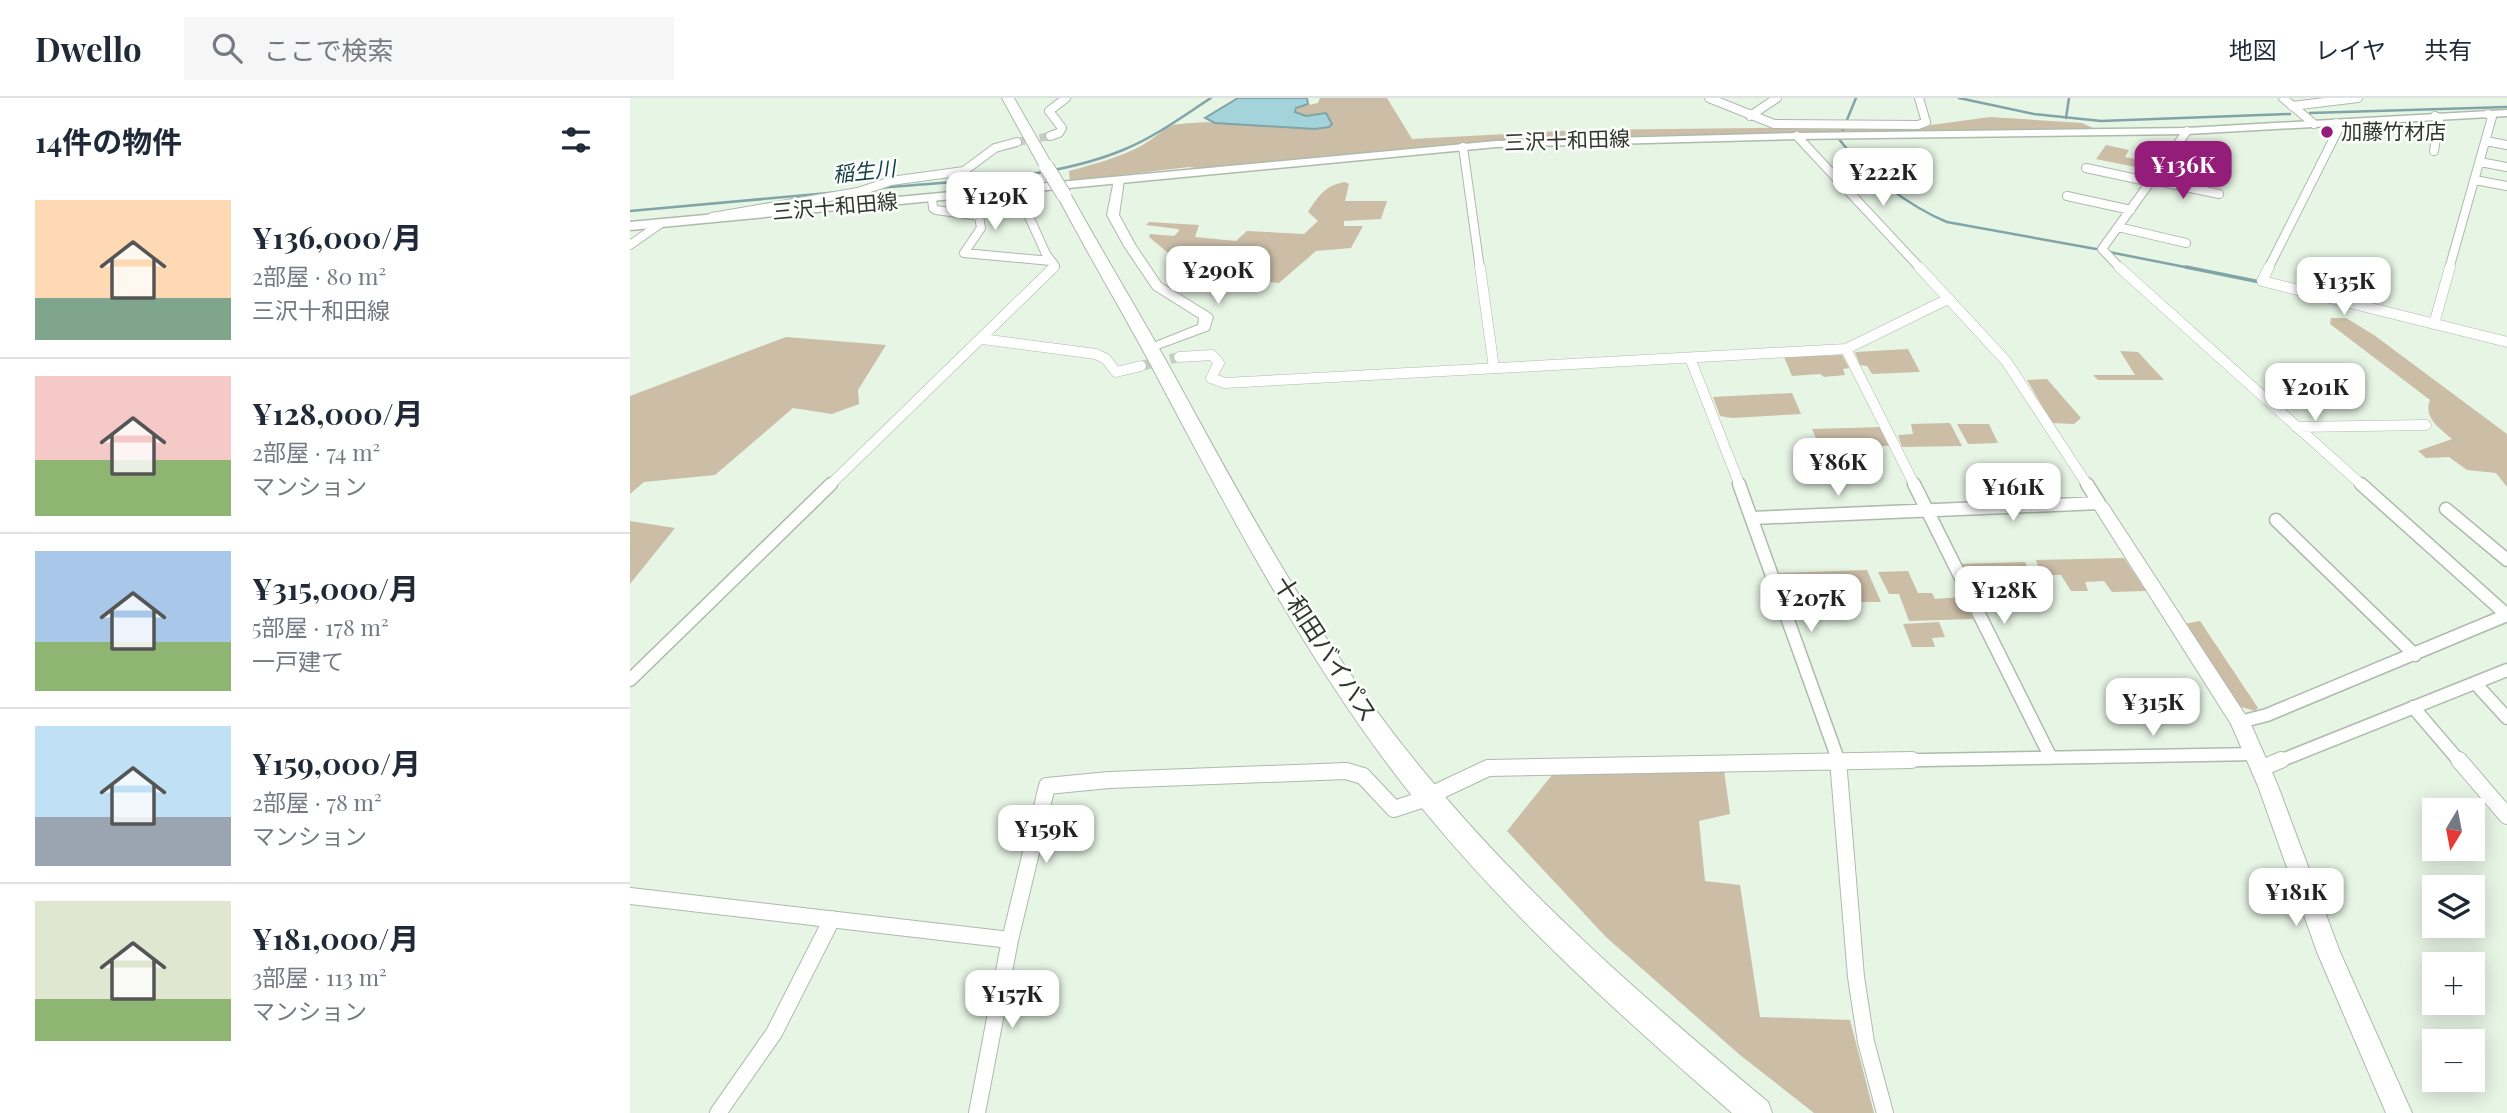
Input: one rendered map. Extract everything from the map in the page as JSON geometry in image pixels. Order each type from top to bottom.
[{"type":"highway","name":"十和田バイパス","points":[[1008,98],[1124,306],[1145,357],[1300,615],[1360,706],[1430,797],[1497,873],[1602,981],[1756,1113]]},
{"type":"main road","name":"三沢十和田線","points":[[630,226],[1463,147],[1551,141],[1797,135],[2187,131],[2507,113]]},
{"type":"street","points":[[1050,136],[1059,134],[1062,128],[1049,111],[1066,98]]},
{"type":"street","points":[[1711,98],[1750,116],[1784,125],[1923,124],[1926,122],[1919,98]]},
{"type":"street","points":[[1750,116],[1777,98]]},
{"type":"street","points":[[2283,98],[2314,124]]},
{"type":"street","points":[[2292,106],[2358,98]]},
{"type":"street","points":[[2434,324],[2486,141],[2492,117],[2488,114]]},
{"type":"street","points":[[2434,151],[2439,118],[2435,116]]},
{"type":"street","points":[[2336,123],[2339,128],[2262,281],[2507,342]]},
{"type":"street","points":[[2187,131],[2102,249],[2103,253],[2507,615],[2267,715],[2240,722]]},
{"type":"street","points":[[1797,135],[2006,361],[2240,722],[2259,761],[2326,945],[2366,1044],[2399,1113]]},
{"type":"street","points":[[2486,141],[2507,145]]},
{"type":"street","points":[[706,219],[720,214],[783,206],[873,188],[891,181],[964,171],[995,148],[1017,142]]},
{"type":"street","points":[[1463,147],[1494,368]]},
{"type":"street","points":[[2480,162],[2507,167]]},
{"type":"street","points":[[2086,168],[2219,194]]},
{"type":"street","points":[[982,339],[1096,354],[1106,359],[1116,372],[1203,327],[1206,317],[1157,286],[1130,246],[1113,215],[1119,180]]},
{"type":"street","points":[[2475,180],[2507,186]]},
{"type":"street","points":[[630,680],[1055,266],[1017,190]]},
{"type":"street","points":[[2067,196],[2131,210]]},
{"type":"street","points":[[932,198],[933,208],[936,210],[979,216],[981,228],[964,253],[1051,261]]},
{"type":"street","points":[[630,245],[660,224]]},
{"type":"street","points":[[2118,228],[2186,243]]},
{"type":"street","points":[[1179,357],[1212,355],[1219,363],[1212,378],[1216,382],[1225,383],[1846,349],[1948,299]]},
{"type":"street","points":[[1846,349],[2051,758]]},
{"type":"street","points":[[1690,358],[1752,518],[1839,762],[1856,977],[1866,1042],[1885,1113]]},
{"type":"street","points":[[2296,427],[2427,425]]},
{"type":"street","points":[[1752,518],[2099,503]]},
{"type":"street","points":[[2446,509],[2507,560]]},
{"type":"street","points":[[2276,520],[2415,655]]},
{"type":"street","points":[[977,1113],[1010,940],[1047,786],[1109,780],[1346,771],[1363,776],[1394,809],[1430,797],[1444,787],[1488,768],[2051,758],[2259,761],[2413,707],[2507,670]]},
{"type":"street","points":[[2475,683],[2507,718]]},
{"type":"street","points":[[2413,707],[2507,816]]},
{"type":"street","points":[[630,896],[1010,940]]},
{"type":"street","points":[[718,1113],[774,1033],[832,919]]},
{"type":"shaded area","points":[[1320,98],[1387,98],[1412,139],[1581,130],[1924,126],[1990,117],[2082,123],[2093,128],[1580,137],[1487,142],[1204,169],[1189,167],[1070,181],[1069,171],[1132,150],[1173,125],[1207,122],[1315,129],[1329,127],[1332,124],[1295,112],[1299,107],[1318,103]]},
{"type":"shaded area","points":[[2106,145],[2129,150],[2125,157],[2158,164],[2155,168],[2147,166],[2145,169],[2096,159]]},
{"type":"shaded area","points":[[1345,182],[1349,184],[1345,201],[1387,201],[1381,219],[1344,221],[1344,226],[1363,226],[1351,248],[1316,251],[1279,283],[1204,275],[1232,267],[1242,253],[1234,248],[1219,248],[1184,266],[1149,237],[1150,234],[1174,236],[1178,229],[1146,225],[1149,222],[1199,225],[1195,237],[1236,241],[1247,231],[1304,234],[1318,221],[1308,212],[1315,201],[1323,192]]},
{"type":"shaded area","points":[[2331,318],[2346,318],[2374,335],[2507,434],[2507,487],[2496,473],[2467,470],[2449,457],[2426,458],[2418,451],[2452,439],[2431,417],[2428,406],[2430,400],[2330,324]]},
{"type":"shaded area","points":[[786,337],[886,345],[858,390],[859,404],[832,414],[793,408],[715,475],[644,482],[630,494],[630,396]]},
{"type":"shaded area","points":[[1908,349],[1920,372],[1872,374],[1867,366],[1860,365],[1855,352]]},
{"type":"shaded area","points":[[2120,351],[2138,352],[2164,380],[2098,380],[2093,375],[2135,375]]},
{"type":"shaded area","points":[[1842,355],[1849,368],[1843,369],[1845,375],[1824,377],[1820,374],[1792,376],[1784,357]]},
{"type":"shaded area","points":[[2047,379],[2081,418],[2074,424],[2052,423],[2027,380]]},
{"type":"shaded area","points":[[1792,393],[1801,414],[1732,418],[1720,416],[1713,397]]},
{"type":"shaded area","points":[[1950,423],[1962,446],[1902,447],[1898,435],[1913,434],[1911,424]]},
{"type":"shaded area","points":[[1957,424],[1989,424],[1998,443],[1968,444]]},
{"type":"shaded area","points":[[1881,427],[1890,446],[1819,445],[1812,429]]},
{"type":"shaded area","points":[[630,521],[675,528],[630,584]]},
{"type":"shaded area","points":[[2124,558],[2146,591],[2112,592],[2104,581],[2085,582],[2088,591],[2071,591],[2061,575],[2041,575],[2036,560]]},
{"type":"shaded area","points":[[2025,562],[2035,584],[1976,591],[1960,564]]},
{"type":"shaded area","points":[[1867,570],[1881,602],[1855,602],[1851,593],[1834,594],[1830,588],[1781,590],[1778,573]]},
{"type":"shaded area","points":[[1908,571],[1918,593],[1932,593],[1935,599],[1961,597],[1973,619],[1909,621],[1899,594],[1889,594],[1878,572]]},
{"type":"shaded area","points":[[2200,621],[2258,708],[2255,711],[2238,706],[2184,624]]},
{"type":"shaded area","points":[[1939,622],[1945,637],[1932,638],[1935,647],[1912,647],[1903,624]]},
{"type":"shaded area","points":[[1724,770],[1730,814],[1699,821],[1705,881],[1740,885],[1760,1017],[1850,1020],[1874,1113],[1814,1113],[1740,1055],[1606,937],[1507,831],[1552,775]]},
{"type":"water","points":[[1238,98],[1307,98],[1308,104],[1296,108],[1295,112],[1306,116],[1326,113],[1332,124],[1315,129],[1215,123],[1205,118]]},
{"type":"waterway","name":"稲生川","points":[[880,188],[1034,174],[1094,160],[1146,139],[1211,98]]},
{"type":"waterway","points":[[1856,98],[1839,139],[1860,163],[1888,187],[1918,207],[1947,222],[2096,249]]},
{"type":"waterway","name":"稲生川","points":[[1959,98],[2034,114],[2066,117]]},
{"type":"waterway","points":[[2066,117],[2069,98]]},
{"type":"waterway","name":"稲生川","points":[[2310,113],[2507,107]]},
{"type":"waterway","name":"稲生川","points":[[2066,117],[2101,121],[2290,114]]},
{"type":"waterway","name":"稲生川","points":[[630,211],[840,192]]},
{"type":"waterway","points":[[2109,252],[2195,269]]},
{"type":"waterway","points":[[2186,267],[2260,282]]},
{"type":"tunnel","points":[[1017,142],[1050,136]]},
{"type":"tunnel","points":[[1141,366],[1179,357]]},
{"type":"place","name":"加藤竹材店","points":[[2327,132]]}]
